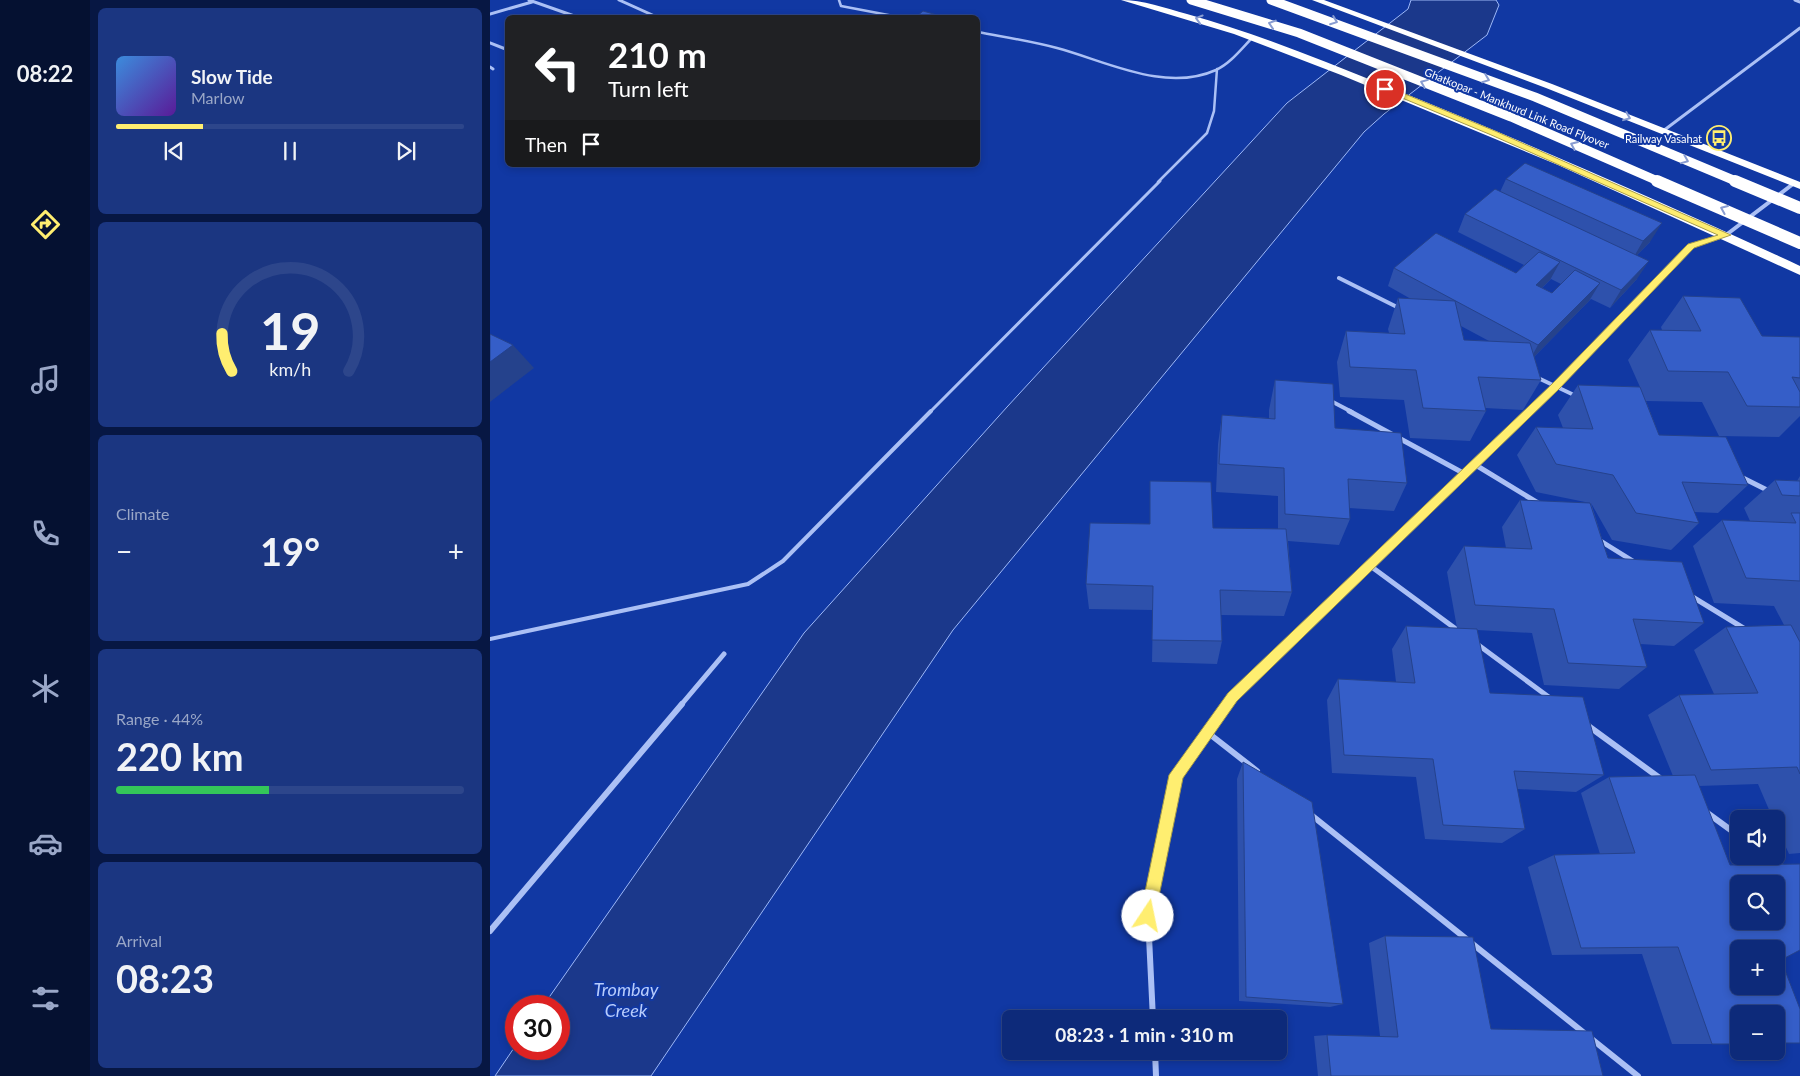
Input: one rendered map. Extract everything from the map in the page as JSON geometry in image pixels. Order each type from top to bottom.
[{"type":"highway","points":[[1125,0],[1219,25],[1279,45],[1492,132],[1726,235],[1800,271]]},
{"type":"highway","name":"Ghatkopar - Mankhurd Link Road Flyover","points":[[1192,0],[1299,33],[1492,110],[1800,243]]},
{"type":"highway","name":"Ghatkopar - Mankhurd Link Road Flyover","points":[[1271,0],[1326,18],[1534,97],[1800,208]]},
{"type":"highway","points":[[1316,0],[1549,86],[1797,185]]},
{"type":"street","points":[[529,0],[572,15]]},
{"type":"street","points":[[619,0],[652,15]]},
{"type":"street","points":[[1795,0],[1800,2]]},
{"type":"street","points":[[490,14],[535,1]]},
{"type":"street","points":[[1663,132],[1800,28]]},
{"type":"street","points":[[490,42],[505,49]]},
{"type":"street","points":[[1153,1010],[1148,916],[1176,775],[1232,697],[1556,386],[1691,246],[1726,235],[1797,185]]},
{"type":"street","points":[[1339,278],[1408,312]]},
{"type":"street","points":[[1530,373],[1582,399]]},
{"type":"street","points":[[1321,396],[1465,474]]},
{"type":"street","points":[[1474,464],[1541,505]]},
{"type":"street","points":[[1739,476],[1774,493]]},
{"type":"street","points":[[1590,535],[1640,565]]},
{"type":"street","points":[[1369,565],[1465,635]]},
{"type":"street","points":[[1681,590],[1749,631]]},
{"type":"street","points":[[1473,641],[1560,705]]},
{"type":"street","points":[[490,931],[724,654]]},
{"type":"street","points":[[1584,723],[1663,781]]},
{"type":"street","points":[[1207,732],[1261,775]]},
{"type":"street","points":[[1703,810],[1730,830]]},
{"type":"street","points":[[1307,812],[1638,1076]]},
{"type":"street","points":[[1780,865],[1787,870]]},
{"type":"street","points":[[1155,1060],[1156,1076]]},
{"type":"lane","points":[[839,0],[841,6],[888,15]]},
{"type":"lane","points":[[980,32],[1063,49],[1121,68],[1155,76],[1196,76],[1217,69],[1253,37]]},
{"type":"lane","points":[[490,639],[748,584],[782,561],[1207,133],[1214,111],[1217,69]]},
{"type":"water","name":"Trombay Creek","points":[[1411,0],[1496,0],[1499,5],[1487,35],[1384,114],[1364,132],[953,630],[651,1076],[495,1076],[506,1060],[570,1060],[570,995],[551,995],[804,633],[1007,407],[1287,103],[1408,9]]},
{"type":"building","points":[[923,11],[937,15],[918,15]]},
{"type":"building","points":[[1525,163],[1662,223],[1643,241],[1506,179]]},
{"type":"building","points":[[1495,189],[1649,261],[1621,290],[1465,214]]},
{"type":"building","points":[[1436,233],[1516,273],[1539,252],[1560,262],[1536,285],[1552,293],[1575,270],[1600,283],[1538,345],[1394,268]]},
{"type":"building","points":[[1683,296],[1740,298],[1762,336],[1800,337],[1800,378],[1792,377],[1800,392],[1800,407],[1747,406],[1728,372],[1668,371],[1650,330],[1701,331]]},
{"type":"building","points":[[1398,298],[1455,301],[1464,340],[1530,343],[1541,380],[1478,377],[1486,411],[1423,408],[1416,370],[1350,367],[1346,331],[1405,334]]},
{"type":"building","points":[[490,334],[513,345],[490,362]]},
{"type":"building","points":[[1275,380],[1333,384],[1335,428],[1401,433],[1407,483],[1348,479],[1350,519],[1285,514],[1284,468],[1219,464],[1222,415],[1275,419]]},
{"type":"building","points":[[1578,385],[1640,387],[1659,435],[1726,437],[1748,485],[1682,482],[1699,523],[1636,513],[1613,475],[1556,464],[1536,427],[1593,429]]},
{"type":"building","points":[[1775,480],[1800,481],[1800,496],[1782,495]]},
{"type":"building","points":[[1150,481],[1211,482],[1213,528],[1286,529],[1292,592],[1220,590],[1222,641],[1152,640],[1153,586],[1086,584],[1090,523],[1150,524]]},
{"type":"building","points":[[1520,500],[1590,503],[1608,558],[1682,562],[1704,623],[1633,619],[1647,667],[1568,663],[1554,609],[1475,605],[1464,546],[1532,549]]},
{"type":"building","points":[[1791,513],[1800,513],[1800,581],[1746,578],[1722,520],[1796,523]]},
{"type":"building","points":[[1791,625],[1800,642],[1800,774],[1797,767],[1711,770],[1679,695],[1758,693],[1726,627]]},
{"type":"building","points":[[1406,626],[1477,629],[1490,693],[1583,697],[1604,775],[1514,771],[1525,829],[1443,825],[1433,759],[1344,755],[1338,679],[1415,683]]},
{"type":"building","points":[[1243,762],[1312,802],[1343,1004],[1246,997]]},
{"type":"building","points":[[1695,775],[1730,865],[1800,864],[1800,950],[1785,958],[1785,940],[1730,940],[1730,995],[1785,995],[1785,970],[1800,1009],[1800,1043],[1785,1043],[1785,1005],[1730,1005],[1730,1044],[1712,1044],[1678,947],[1581,948],[1554,855],[1635,853],[1609,777]]},
{"type":"building","points":[[1385,936],[1473,937],[1491,1029],[1592,1031],[1603,1076],[1331,1076],[1327,1035],[1398,1037]]},
{"type":"place","name":"Railway Vasahat","points":[[1719,138]]},
{"type":"route","points":[[1148,916],[1176,775],[1232,697],[1556,386],[1691,246],[1726,235],[1492,132],[1385,89]]}]
